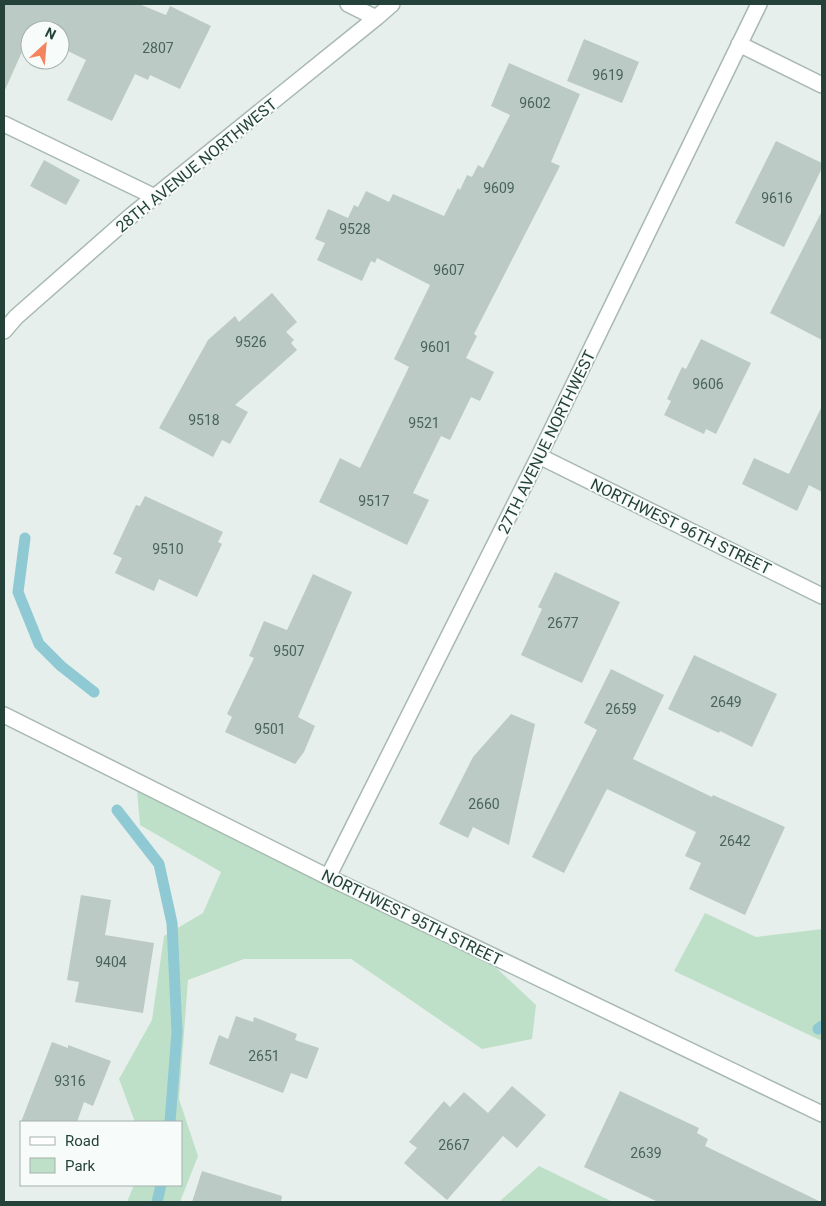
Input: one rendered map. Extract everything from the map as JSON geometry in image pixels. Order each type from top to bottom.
[{"type":"street","points":[[348,4],[376,18]]},
{"type":"street","name":"28TH AVENUE NORTHWEST","points":[[4,331],[16,316],[155,197],[392,4]]},
{"type":"street","name":"27TH AVENUE NORTHWEST","points":[[328,877],[540,456],[758,4]]},
{"type":"street","points":[[739,44],[822,85]]},
{"type":"street","points":[[4,124],[155,197]]},
{"type":"street","name":"NORTHWEST 96TH STREET","points":[[540,456],[822,596]]},
{"type":"street","name":"NORTHWEST 95TH STREET","points":[[4,715],[328,877],[822,1114]]},
{"type":"green space","points":[[137,790],[490,962],[536,1005],[532,1039],[482,1049],[351,959],[244,959],[188,980],[179,1099],[198,1156],[180,1202],[127,1202],[134,1186],[182,1186],[182,1121],[135,1121],[119,1079],[152,1020],[164,936],[203,913],[221,872],[140,825]]},
{"type":"green space","points":[[705,913],[756,937],[822,929],[822,1041],[674,971]]},
{"type":"green space","points":[[539,1166],[613,1202],[499,1202]]},
{"type":"building","points":[[4,4],[139,4],[166,15],[170,6],[211,26],[180,89],[150,75],[148,80],[135,74],[112,121],[67,100],[86,60],[70,52],[70,20],[20,20],[20,56],[4,92]]},
{"type":"building","points":[[584,39],[639,62],[622,103],[567,81]]},
{"type":"building","points":[[509,63],[580,94],[551,162],[560,166],[474,334],[477,336],[466,358],[494,372],[480,401],[471,397],[450,440],[441,436],[413,493],[429,500],[407,545],[319,502],[340,458],[360,468],[409,367],[394,359],[430,285],[377,258],[375,263],[371,261],[362,281],[317,260],[325,243],[315,239],[328,209],[348,218],[354,205],[358,207],[366,191],[389,202],[393,194],[444,216],[467,175],[472,177],[478,165],[483,168],[510,115],[491,106]]},
{"type":"building","points":[[776,141],[822,163],[822,168],[784,247],[735,223]]},
{"type":"building","points":[[44,160],[80,180],[66,205],[30,186]]},
{"type":"building","points":[[822,211],[822,340],[770,313]]},
{"type":"building","points":[[272,293],[297,322],[286,332],[294,340],[291,343],[297,350],[235,405],[248,412],[230,444],[222,440],[213,457],[159,428],[208,340],[235,316],[239,322]]},
{"type":"building","points":[[701,339],[751,363],[716,434],[706,429],[704,434],[664,415],[671,401],[667,399],[682,367],[686,369]]},
{"type":"building","points":[[822,406],[822,492],[809,485],[797,511],[742,484],[754,458],[789,474]]},
{"type":"building","points":[[145,496],[223,532],[218,542],[222,544],[197,597],[159,579],[154,591],[115,573],[122,558],[113,554],[136,505],[140,506]]},
{"type":"building","points":[[555,572],[620,602],[582,683],[521,655],[542,609],[538,607]]},
{"type":"building","points":[[313,574],[352,592],[298,717],[315,726],[304,752],[295,764],[225,732],[232,717],[227,714],[254,658],[249,656],[264,621],[287,630]]},
{"type":"building","points":[[694,655],[777,694],[752,747],[668,709]]},
{"type":"building","points":[[611,669],[664,695],[633,759],[712,797],[713,795],[785,827],[745,915],[689,889],[701,863],[685,856],[696,832],[607,789],[564,873],[532,857],[597,730],[584,723]]},
{"type":"building","points":[[511,714],[535,724],[509,845],[473,827],[468,838],[439,824],[473,757]]},
{"type":"building","points":[[81,895],[111,900],[105,935],[154,943],[143,1013],[75,1002],[79,982],[67,980]]},
{"type":"building","points":[[236,1016],[253,1022],[254,1017],[297,1034],[295,1040],[319,1048],[307,1079],[291,1073],[283,1093],[209,1064],[219,1035],[228,1039]]},
{"type":"building","points":[[52,1042],[68,1048],[68,1045],[111,1061],[93,1106],[84,1102],[77,1121],[21,1121]]},
{"type":"building","points":[[512,1086],[546,1115],[517,1148],[503,1136],[447,1200],[404,1163],[417,1148],[409,1142],[444,1101],[450,1107],[464,1092],[488,1113]]},
{"type":"building","points":[[620,1091],[699,1128],[697,1133],[708,1139],[705,1146],[821,1202],[658,1202],[584,1167]]},
{"type":"building","points":[[202,1171],[282,1196],[281,1202],[192,1202]]},
{"type":"waterway","points":[[25,538],[18,592],[39,644],[61,666],[94,692]]},
{"type":"waterway","points":[[117,810],[159,864],[172,923],[177,1032],[170,1121]]},
{"type":"waterway","points":[[818,1029],[822,1026]]},
{"type":"waterway","points":[[157,1202],[161,1186]]}]
